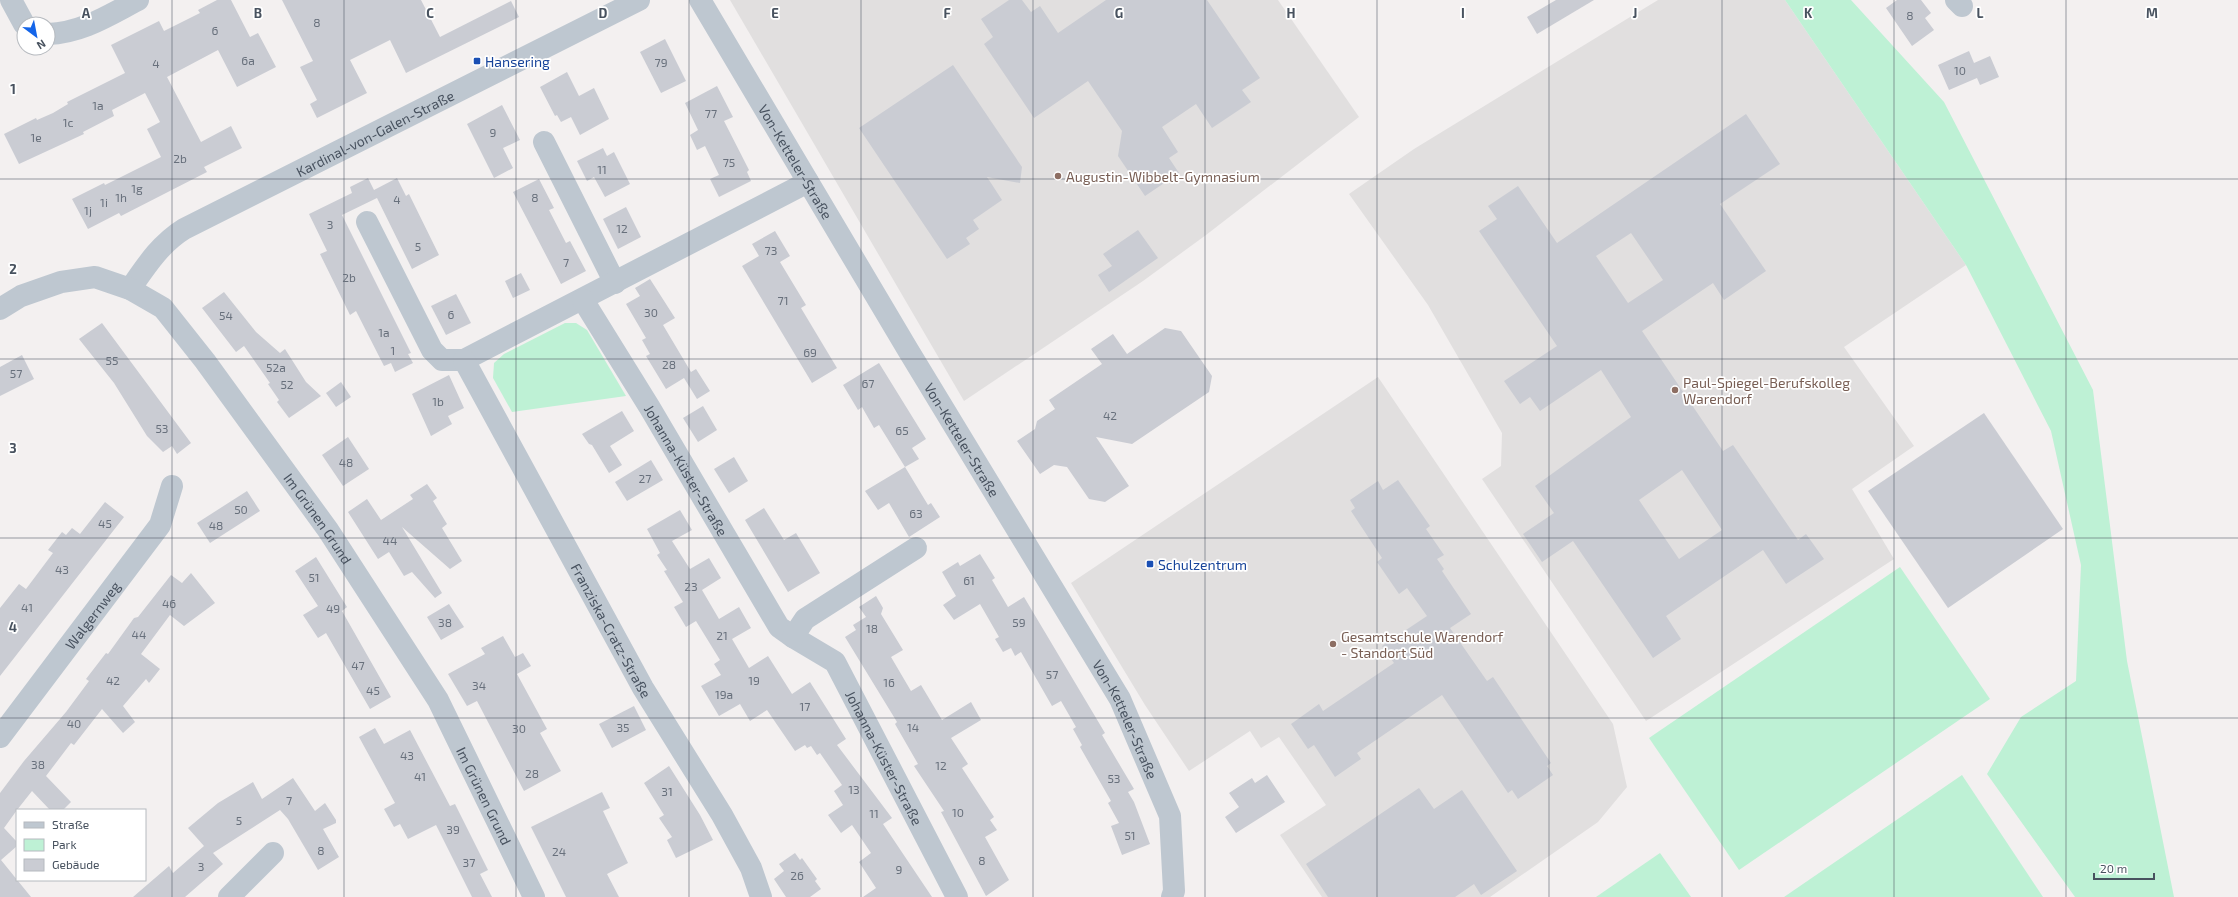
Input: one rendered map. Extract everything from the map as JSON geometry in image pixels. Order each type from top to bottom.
[{"type":"street","points":[[11,0],[20,16]]},
{"type":"street","points":[[56,34],[63,34],[86,27],[138,0]]},
{"type":"street","name":"Kardinal-von-Galen-Straße","points":[[130,289],[147,264],[167,240],[184,229],[639,0]]},
{"type":"street","name":"Von-Ketteler-Straße","points":[[700,0],[1120,699],[1170,816],[1174,891],[1172,897]]},
{"type":"street","points":[[544,142],[615,283]]},
{"type":"street","points":[[367,222],[432,350],[442,360],[464,360],[583,300],[808,182]]},
{"type":"street","name":"Im Grünen Grund","points":[[0,309],[21,296],[61,282],[95,277],[130,289],[163,308],[205,361],[328,530],[438,700],[534,897]]},
{"type":"street","name":"Johanna-Küster-Straße","points":[[583,300],[650,408],[780,627],[793,637],[835,662],[957,897]]},
{"type":"street","name":"Franziska-Cratz-Straße","points":[[464,360],[643,688],[722,815],[751,868],[761,897]]},
{"type":"street","name":"Walgernweg","points":[[0,737],[160,525],[172,486]]},
{"type":"street","points":[[793,637],[805,619],[916,548]]},
{"type":"street","points":[[229,897],[273,853]]},
{"type":"shaded area","name":"Augustin-Wibbelt-Gymnasium","points":[[730,0],[1278,0],[1359,117],[1206,235],[1143,281],[964,401]]},
{"type":"shaded area","name":"Paul-Spiegel-Berufskolleg Warendorf","points":[[1658,0],[1785,0],[1966,265],[1844,347],[1914,446],[1852,489],[1894,559],[1646,721],[1482,479],[1501,466],[1502,433],[1428,305],[1349,194],[1414,149]]},
{"type":"shaded area","name":"Gesamtschule Warendorf - Standort Süd","points":[[1378,377],[1613,724],[1627,787],[1598,822],[1490,897],[1322,897],[1280,835],[1326,805],[1279,737],[1261,748],[1250,731],[1189,771],[1145,705],[1071,583]]},
{"type":"green space","points":[[1785,0],[1851,0],[1944,102],[2093,390],[2127,661],[2174,897],[2075,897],[1987,774],[2021,717],[2076,681],[2081,565],[2051,431],[1966,265]]},
{"type":"green space","points":[[565,323],[576,323],[587,330],[626,396],[512,412],[493,378],[494,363],[504,354]]},
{"type":"green space","points":[[1900,567],[1990,699],[1739,870],[1649,738]]},
{"type":"green space","points":[[1962,775],[2043,897],[1784,897]]},
{"type":"green space","points":[[1660,853],[1691,897],[1596,897]]},
{"type":"building","points":[[217,0],[231,0],[250,37],[258,33],[276,67],[237,87],[218,50],[167,77],[201,142],[231,126],[242,148],[204,167],[207,172],[121,216],[119,213],[88,229],[72,199],[104,183],[105,185],[161,157],[147,129],[160,122],[145,93],[112,110],[114,116],[83,132],[84,134],[19,164],[4,134],[36,118],[37,120],[53,113],[68,104],[67,102],[125,73],[111,45],[159,21],[164,31],[200,13],[198,10]]},
{"type":"building","points":[[282,0],[421,0],[440,37],[511,1],[519,17],[406,73],[390,40],[350,60],[367,93],[317,118],[310,104],[317,100],[300,67],[313,61]]},
{"type":"building","points":[[1009,0],[1022,0],[1031,12],[1040,6],[1058,33],[1106,0],[1207,0],[1260,78],[1242,90],[1251,102],[1212,128],[1196,104],[1162,127],[1178,152],[1169,158],[1179,173],[1145,196],[1118,156],[1122,131],[1088,81],[1034,118],[984,44],[993,37],[981,19]]},
{"type":"building","points":[[1556,0],[1594,0],[1537,34],[1527,17]]},
{"type":"building","points":[[1897,0],[1921,0],[1931,13],[1925,18],[1934,30],[1912,46],[1886,8]]},
{"type":"building","points":[[665,39],[686,81],[661,93],[640,52]]},
{"type":"building","points":[[1969,51],[1974,63],[1990,56],[1999,77],[1980,85],[1977,78],[1949,90],[1938,65]]},
{"type":"building","points":[[953,65],[1022,167],[1020,183],[987,177],[1002,200],[973,220],[979,229],[966,238],[970,244],[947,259],[859,128]]},
{"type":"building","points":[[567,72],[579,96],[594,88],[609,119],[580,135],[571,117],[561,122],[557,115],[555,116],[540,87]]},
{"type":"building","points":[[717,86],[733,117],[724,121],[749,170],[747,172],[751,181],[719,197],[710,179],[719,175],[705,146],[697,150],[690,135],[698,130],[685,103]]},
{"type":"building","points":[[502,105],[520,140],[503,148],[513,168],[494,178],[467,124]]},
{"type":"building","points":[[1746,114],[1780,164],[1720,204],[1766,271],[1724,300],[1713,283],[1642,331],[1723,451],[1733,445],[1798,540],[1806,534],[1824,559],[1786,584],[1763,550],[1666,616],[1681,639],[1653,658],[1573,541],[1542,562],[1523,534],[1554,513],[1535,486],[1631,417],[1601,370],[1540,411],[1530,397],[1520,404],[1504,381],[1557,346],[1479,231],[1497,219],[1488,206],[1518,186],[1557,243]],"holes":[[[1631,233],[1663,280],[1628,303],[1596,256]],[[1682,470],[1722,530],[1679,559],[1639,500]]]},
{"type":"building","points":[[603,148],[607,156],[614,152],[630,184],[605,197],[594,177],[587,181],[577,161]]},
{"type":"building","points":[[368,178],[374,190],[397,178],[406,196],[409,194],[439,255],[412,269],[377,198],[342,215],[411,353],[408,354],[413,363],[395,372],[391,363],[384,366],[356,311],[350,315],[320,254],[327,251],[309,214],[352,193],[350,187]]},
{"type":"building","points":[[539,179],[554,208],[549,210],[566,243],[570,241],[586,271],[561,284],[513,192]]},
{"type":"building","points":[[626,207],[641,237],[618,249],[603,219]]},
{"type":"building","points":[[1138,230],[1158,258],[1109,292],[1098,275],[1112,266],[1103,254]]},
{"type":"building","points":[[775,231],[790,256],[780,262],[806,305],[801,308],[837,368],[812,383],[742,266],[759,256],[752,244]]},
{"type":"building","points":[[521,273],[530,290],[513,298],[505,281]]},
{"type":"building","points":[[650,279],[675,318],[663,325],[691,372],[696,369],[710,391],[697,399],[684,378],[666,389],[646,356],[650,354],[642,340],[646,338],[626,304],[640,296],[635,288]]},
{"type":"building","points":[[224,292],[256,332],[280,353],[285,349],[306,382],[321,396],[289,418],[277,402],[279,400],[268,384],[270,383],[244,346],[236,352],[202,308]]},
{"type":"building","points":[[456,294],[471,323],[446,335],[431,306]]},
{"type":"building","points":[[102,323],[191,443],[177,454],[172,446],[163,452],[147,436],[114,383],[79,339]]},
{"type":"building","points":[[1165,328],[1181,331],[1212,376],[1209,392],[1132,444],[1096,437],[1129,486],[1105,502],[1089,499],[1067,467],[1054,465],[1040,474],[1017,441],[1035,429],[1037,421],[1055,409],[1049,400],[1102,364],[1091,349],[1113,334],[1127,354]]},
{"type":"building","points":[[22,355],[34,379],[0,396],[0,367]]},
{"type":"building","points":[[879,363],[926,439],[912,448],[919,459],[905,467],[879,425],[874,428],[862,407],[858,410],[843,385]]},
{"type":"building","points":[[449,375],[464,408],[448,416],[452,424],[431,436],[412,394]]},
{"type":"building","points":[[341,382],[351,397],[336,407],[326,393]]},
{"type":"building","points":[[703,406],[717,430],[698,442],[683,418]]},
{"type":"building","points":[[622,411],[634,431],[610,446],[622,465],[609,473],[592,445],[589,444],[582,434]]},
{"type":"building","points":[[1984,413],[2063,529],[1948,608],[1868,491]]},
{"type":"building","points":[[348,437],[369,469],[343,486],[322,455]]},
{"type":"building","points":[[734,457],[748,481],[729,493],[714,469]]},
{"type":"building","points":[[651,460],[663,480],[627,501],[615,482]]},
{"type":"building","points":[[905,467],[928,505],[931,503],[940,517],[909,537],[889,503],[878,510],[865,491]]},
{"type":"building","points":[[1398,480],[1430,526],[1426,529],[1444,555],[1437,559],[1444,569],[1442,571],[1471,614],[1450,628],[1487,681],[1493,677],[1551,763],[1547,766],[1553,775],[1518,799],[1512,790],[1508,793],[1442,695],[1357,753],[1361,759],[1335,777],[1314,745],[1308,749],[1291,724],[1319,704],[1323,711],[1394,663],[1382,646],[1427,616],[1407,588],[1399,594],[1377,562],[1382,558],[1351,511],[1355,508],[1350,500],[1378,481],[1383,490]]},
{"type":"building","points":[[427,484],[437,498],[433,501],[447,524],[442,528],[462,561],[450,569],[402,527],[442,593],[435,598],[412,572],[404,576],[389,552],[378,559],[348,512],[367,499],[381,520],[413,499],[410,495]]},
{"type":"building","points":[[247,491],[260,511],[210,543],[197,523]]},
{"type":"building","points":[[105,502],[124,517],[0,676],[0,608],[19,584],[26,589],[53,553],[48,550],[62,532],[66,535],[72,528],[80,534]]},
{"type":"building","points":[[764,508],[784,540],[796,533],[820,573],[788,592],[745,520]]},
{"type":"building","points":[[680,510],[692,530],[672,541],[690,569],[709,558],[721,578],[702,590],[719,619],[739,607],[751,628],[732,639],[749,668],[768,656],[792,694],[810,682],[846,739],[837,745],[892,818],[883,824],[932,897],[863,897],[876,888],[859,862],[871,853],[852,825],[841,833],[828,815],[843,805],[834,791],[842,785],[820,753],[817,755],[811,746],[807,748],[805,745],[795,751],[767,710],[750,721],[740,704],[719,716],[701,686],[721,675],[714,664],[720,660],[696,621],[686,627],[674,607],[683,602],[664,571],[667,570],[657,555],[660,553],[647,529]]},
{"type":"building","points":[[980,554],[995,578],[992,580],[1008,607],[1024,597],[1105,733],[1102,735],[1134,789],[1128,792],[1134,802],[1150,844],[1122,855],[1111,826],[1119,823],[1108,803],[1111,801],[1080,747],[1082,745],[1073,729],[1076,727],[1061,701],[1052,706],[1021,652],[1015,656],[1011,648],[1003,652],[995,639],[999,637],[980,604],[954,620],[943,605],[956,596],[942,572],[958,562],[960,566]]},
{"type":"building","points":[[316,557],[347,607],[342,611],[391,697],[370,709],[326,633],[318,638],[303,615],[318,606],[295,571]]},
{"type":"building","points":[[191,573],[215,603],[184,626],[170,615],[141,654],[160,669],[149,683],[146,679],[123,706],[135,722],[123,733],[102,709],[74,745],[71,743],[46,776],[71,802],[64,809],[49,809],[32,791],[18,809],[16,809],[16,811],[4,828],[16,841],[16,847],[1,860],[16,878],[16,881],[18,881],[31,897],[0,897],[0,793],[24,761],[66,712],[89,681],[86,679],[106,653],[108,654],[134,618],[138,617],[171,575],[182,583]]},
{"type":"building","points":[[876,596],[883,608],[881,614],[903,650],[891,657],[911,691],[921,685],[942,720],[971,702],[981,720],[951,738],[968,764],[962,768],[994,817],[990,820],[997,830],[985,837],[1009,880],[986,896],[941,812],[944,811],[914,766],[918,764],[895,724],[897,722],[845,637],[856,630],[853,625],[866,617],[859,607]]},
{"type":"building","points":[[449,604],[464,627],[441,640],[427,617]]},
{"type":"building","points":[[503,636],[515,657],[523,653],[531,666],[517,674],[547,729],[540,733],[561,771],[524,791],[477,701],[467,706],[448,674],[485,654],[481,648]]},
{"type":"building","points":[[634,706],[646,730],[612,748],[599,724]]},
{"type":"building","points":[[375,728],[384,744],[410,730],[450,806],[455,804],[488,870],[480,874],[492,897],[472,897],[436,825],[408,839],[400,824],[394,827],[384,809],[395,803],[359,737]]},
{"type":"building","points":[[669,766],[700,815],[713,840],[676,858],[667,840],[672,837],[659,818],[664,815],[644,783]]},
{"type":"building","points":[[1267,775],[1285,802],[1236,833],[1225,817],[1239,807],[1229,793],[1252,778],[1255,783]]},
{"type":"building","points":[[293,778],[315,811],[325,803],[336,820],[336,823],[323,829],[339,857],[318,870],[288,819],[280,810],[213,853],[223,864],[185,897],[133,897],[169,866],[173,873],[204,846],[188,828],[218,803],[253,782],[262,799]]},
{"type":"building","points":[[1419,788],[1434,809],[1462,790],[1517,871],[1481,895],[1474,884],[1455,897],[1328,897],[1306,864]]},
{"type":"building","points":[[602,792],[610,808],[603,811],[628,863],[607,874],[619,897],[566,897],[531,827]]},
{"type":"building","points":[[795,853],[800,860],[802,858],[817,879],[815,881],[821,889],[810,897],[786,897],[774,879],[784,871],[779,864]]},
{"type":"place","name":"Hansering","points":[[477,61]]},
{"type":"place","name":"Augustin-Wibbelt-Gymnasium","points":[[1058,176]]},
{"type":"place","name":"Paul-Spiegel-Berufskolleg Warendorf","points":[[1675,390]]},
{"type":"place","name":"Schulzentrum","points":[[1150,564]]},
{"type":"place","name":"Gesamtschule Warendorf - Standort Süd","points":[[1333,644]]}]
